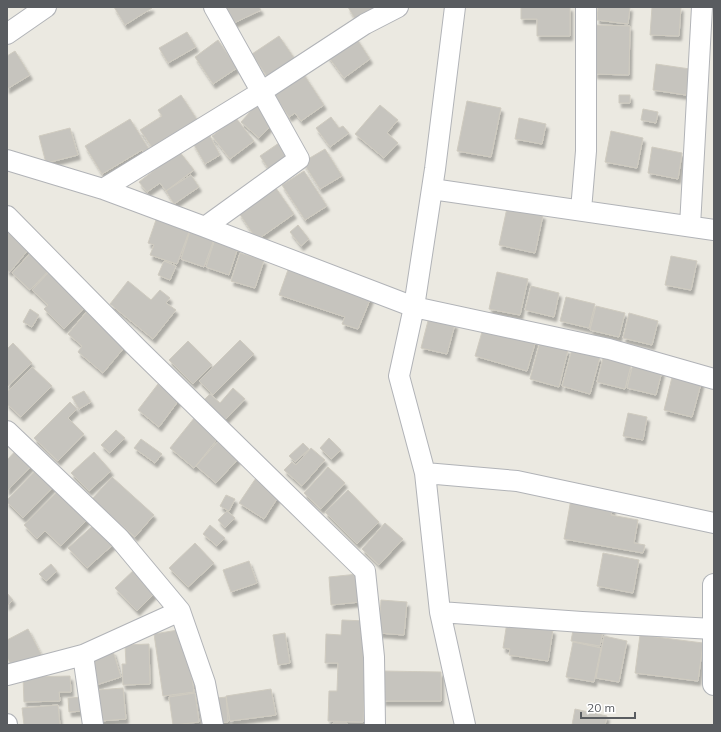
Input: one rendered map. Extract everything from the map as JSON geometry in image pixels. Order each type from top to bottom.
[{"type":"main road","points":[[714,585],[714,684]]},
{"type":"street","points":[[7,34],[46,7]]},
{"type":"street","points":[[205,227],[299,159],[214,7]]},
{"type":"street","points":[[103,189],[261,92],[364,24],[398,7]]},
{"type":"street","points":[[454,7],[432,189],[414,307],[399,376],[425,473],[440,612],[465,725]]},
{"type":"street","points":[[580,210],[586,152],[586,7]]},
{"type":"street","points":[[690,226],[702,7]]},
{"type":"street","points":[[7,160],[103,189],[414,307],[609,349],[714,379]]},
{"type":"street","points":[[432,189],[714,230]]},
{"type":"street","points":[[7,216],[138,349],[366,571],[374,657],[375,725]]},
{"type":"street","points":[[7,431],[119,538],[180,611],[205,684],[213,725]]},
{"type":"street","points":[[425,473],[517,481],[714,523]]},
{"type":"street","points":[[7,675],[83,655],[180,611]]},
{"type":"street","points":[[440,612],[714,629]]},
{"type":"street","points":[[83,655],[93,725]]},
{"type":"building","points":[[114,7],[151,7],[152,8],[125,25]]},
{"type":"building","points":[[223,7],[259,7],[261,10],[232,24]]},
{"type":"building","points":[[348,7],[375,7],[355,19]]},
{"type":"building","points":[[521,7],[570,7],[570,36],[537,36],[537,19],[521,19]]},
{"type":"building","points":[[598,7],[630,7],[628,24],[597,20]]},
{"type":"building","points":[[652,7],[681,7],[679,36],[650,35]]},
{"type":"building","points":[[596,25],[630,26],[629,75],[595,74]]},
{"type":"building","points":[[187,32],[196,47],[168,63],[159,48]]},
{"type":"building","points":[[279,36],[297,62],[270,81],[252,54]]},
{"type":"building","points":[[355,36],[370,59],[344,78],[327,55]]},
{"type":"building","points":[[218,40],[237,68],[213,84],[195,57]]},
{"type":"building","points":[[15,51],[30,75],[7,89],[7,56]]},
{"type":"building","points":[[656,64],[690,69],[686,95],[653,90]]},
{"type":"building","points":[[301,70],[324,105],[301,121],[295,113],[289,117],[271,90]]},
{"type":"building","points":[[181,95],[200,124],[156,153],[140,130],[162,116],[158,110]]},
{"type":"building","points":[[619,95],[630,95],[630,103],[619,103]]},
{"type":"building","points":[[467,101],[501,108],[491,157],[457,151]]},
{"type":"building","points":[[258,103],[276,120],[259,138],[241,122]]},
{"type":"building","points":[[380,105],[398,120],[387,133],[398,143],[384,158],[355,134]]},
{"type":"building","points":[[643,109],[658,112],[656,123],[641,120]]},
{"type":"building","points":[[331,117],[339,128],[343,126],[349,133],[330,147],[316,128]]},
{"type":"building","points":[[236,118],[254,141],[230,159],[212,136]]},
{"type":"building","points":[[519,118],[546,124],[542,144],[515,139]]},
{"type":"building","points":[[130,119],[154,157],[148,161],[142,150],[102,174],[85,146]]},
{"type":"building","points":[[70,128],[78,155],[46,163],[39,136]]},
{"type":"building","points":[[611,131],[643,138],[637,168],[605,162]]},
{"type":"building","points":[[209,134],[220,155],[205,164],[193,143]]},
{"type":"building","points":[[279,143],[291,160],[272,174],[260,156]]},
{"type":"building","points":[[652,147],[682,153],[678,179],[648,173]]},
{"type":"building","points":[[325,149],[342,176],[320,189],[303,162]]},
{"type":"building","points":[[179,151],[194,170],[166,191],[160,183],[147,192],[139,182]]},
{"type":"building","points":[[304,171],[327,206],[305,220],[282,185]]},
{"type":"building","points":[[191,175],[199,187],[174,204],[166,191]]},
{"type":"building","points":[[276,188],[294,214],[257,240],[239,213]]},
{"type":"building","points":[[507,208],[543,215],[535,253],[499,245]]},
{"type":"building","points":[[157,217],[190,229],[177,264],[150,255],[154,245],[148,243]]},
{"type":"building","points":[[298,225],[309,239],[301,246],[290,232]]},
{"type":"building","points":[[12,228],[32,245],[10,272],[7,270],[7,234]]},
{"type":"building","points":[[190,231],[214,239],[204,267],[181,259]]},
{"type":"building","points":[[215,239],[238,247],[229,275],[206,267]]},
{"type":"building","points":[[34,249],[53,266],[30,290],[12,273]]},
{"type":"building","points":[[240,253],[264,260],[255,288],[231,281]]},
{"type":"building","points":[[671,256],[697,261],[691,290],[665,285]]},
{"type":"building","points":[[164,261],[176,266],[170,280],[158,275]]},
{"type":"building","points":[[289,267],[372,295],[358,329],[342,324],[345,317],[279,295]]},
{"type":"building","points":[[51,270],[87,305],[64,329],[44,309],[48,305],[32,290]]},
{"type":"building","points":[[497,272],[528,279],[520,315],[489,309]]},
{"type":"building","points":[[128,281],[151,300],[160,290],[170,298],[166,303],[176,310],[153,339],[110,304]]},
{"type":"building","points":[[531,286],[559,293],[554,317],[525,310]]},
{"type":"building","points":[[566,297],[595,304],[589,328],[560,321]]},
{"type":"building","points":[[596,306],[625,313],[619,337],[590,330]]},
{"type":"building","points":[[30,309],[39,315],[32,327],[23,322]]},
{"type":"building","points":[[88,310],[128,343],[103,373],[78,352],[82,346],[68,334]]},
{"type":"building","points":[[629,313],[658,321],[652,345],[623,338]]},
{"type":"building","points":[[429,317],[455,324],[447,354],[421,348]]},
{"type":"building","points":[[484,325],[536,340],[527,371],[475,356]]},
{"type":"building","points":[[240,340],[254,354],[213,395],[199,381]]},
{"type":"building","points":[[188,341],[212,365],[193,384],[169,360]]},
{"type":"building","points":[[540,342],[568,350],[559,387],[530,379]]},
{"type":"building","points":[[13,343],[32,363],[7,387],[7,349]]},
{"type":"building","points":[[572,349],[600,357],[590,394],[562,386]]},
{"type":"building","points":[[603,358],[631,365],[625,389],[597,382]]},
{"type":"building","points":[[633,364],[662,371],[656,395],[627,388]]},
{"type":"building","points":[[32,367],[52,386],[21,417],[7,404],[7,392]]},
{"type":"building","points":[[673,373],[702,380],[692,417],[664,410]]},
{"type":"building","points":[[158,384],[179,400],[159,427],[138,410]]},
{"type":"building","points":[[233,388],[245,399],[223,422],[202,402],[210,394],[220,403]]},
{"type":"building","points":[[84,391],[91,402],[79,409],[72,397]]},
{"type":"building","points":[[70,402],[77,409],[68,418],[84,434],[58,461],[34,438]]},
{"type":"building","points":[[628,413],[647,417],[643,440],[623,436]]},
{"type":"building","points":[[195,417],[219,437],[194,468],[170,448]]},
{"type":"building","points":[[116,430],[125,438],[110,453],[101,445]]},
{"type":"building","points":[[329,438],[341,450],[331,459],[320,448]]},
{"type":"building","points":[[141,439],[162,454],[155,463],[134,448]]},
{"type":"building","points":[[220,439],[240,457],[216,483],[196,466]]},
{"type":"building","points":[[303,443],[309,449],[295,462],[289,456]]},
{"type":"building","points":[[20,446],[36,461],[7,491],[7,460]]},
{"type":"building","points":[[311,448],[325,460],[302,486],[284,470],[292,462],[296,465]]},
{"type":"building","points":[[94,452],[111,471],[89,491],[71,473]]},
{"type":"building","points":[[328,467],[345,483],[321,509],[304,493]]},
{"type":"building","points":[[37,469],[54,486],[23,518],[7,502],[7,500]]},
{"type":"building","points":[[112,477],[154,515],[135,537],[92,499]]},
{"type":"building","points":[[256,478],[280,494],[264,519],[239,503]]},
{"type":"building","points":[[59,490],[88,519],[61,546],[45,531],[37,539],[24,525]]},
{"type":"building","points":[[348,490],[379,522],[357,544],[325,512]]},
{"type":"building","points":[[226,495],[235,499],[229,511],[220,506]]},
{"type":"building","points":[[571,499],[613,507],[611,515],[638,520],[634,543],[645,545],[643,553],[564,539]]},
{"type":"building","points":[[227,511],[235,518],[225,528],[218,520]]},
{"type":"building","points":[[97,522],[116,542],[87,568],[68,548]]},
{"type":"building","points":[[385,523],[403,539],[379,565],[362,549]]},
{"type":"building","points":[[210,525],[225,538],[217,546],[203,534]]},
{"type":"building","points":[[195,543],[214,563],[188,587],[169,568]]},
{"type":"building","points":[[603,553],[639,560],[633,593],[597,586]]},
{"type":"building","points":[[249,561],[257,583],[231,592],[223,570]]},
{"type":"building","points":[[51,564],[57,571],[46,581],[39,574]]},
{"type":"building","points":[[137,567],[159,589],[137,611],[115,588]]},
{"type":"building","points":[[358,574],[360,602],[331,605],[329,577]]},
{"type":"building","points":[[7,593],[13,600],[7,606]]},
{"type":"building","points":[[381,600],[407,602],[404,635],[379,633]]},
{"type":"building","points":[[342,620],[367,621],[363,722],[328,721],[329,691],[337,691],[338,663],[325,663],[326,634],[341,635]]},
{"type":"building","points":[[507,622],[553,630],[548,661],[509,655],[510,649],[503,648]]},
{"type":"building","points":[[574,625],[603,631],[600,646],[571,641]]},
{"type":"building","points":[[28,629],[42,656],[14,670],[7,657],[7,640]]},
{"type":"building","points":[[184,629],[194,692],[163,696],[154,634]]},
{"type":"building","points":[[285,633],[290,663],[278,665],[273,635]]},
{"type":"building","points":[[640,635],[703,643],[698,681],[635,673]]},
{"type":"building","points":[[604,636],[627,641],[619,682],[596,678]]},
{"type":"building","points":[[573,642],[601,648],[594,682],[566,677]]},
{"type":"building","points":[[149,644],[150,684],[123,685],[122,664],[126,664],[125,645]]},
{"type":"building","points":[[113,651],[121,677],[96,685],[87,659]]},
{"type":"building","points":[[383,671],[441,672],[441,701],[383,701]]},
{"type":"building","points":[[70,676],[71,692],[59,692],[60,701],[24,702],[23,677]]},
{"type":"building","points":[[123,688],[126,719],[100,721],[97,690]]},
{"type":"building","points":[[271,689],[276,715],[230,721],[226,696]]},
{"type":"building","points":[[195,693],[199,722],[173,725],[169,697]]},
{"type":"building","points":[[83,697],[84,711],[69,712],[68,698]]},
{"type":"building","points":[[226,697],[228,722],[219,723],[217,698]]},
{"type":"building","points":[[58,705],[60,725],[24,725],[22,708]]},
{"type":"building","points":[[575,709],[607,716],[605,725],[572,725]]},
{"type":"building","points":[[333,723],[347,723],[347,725],[333,725]]}]
